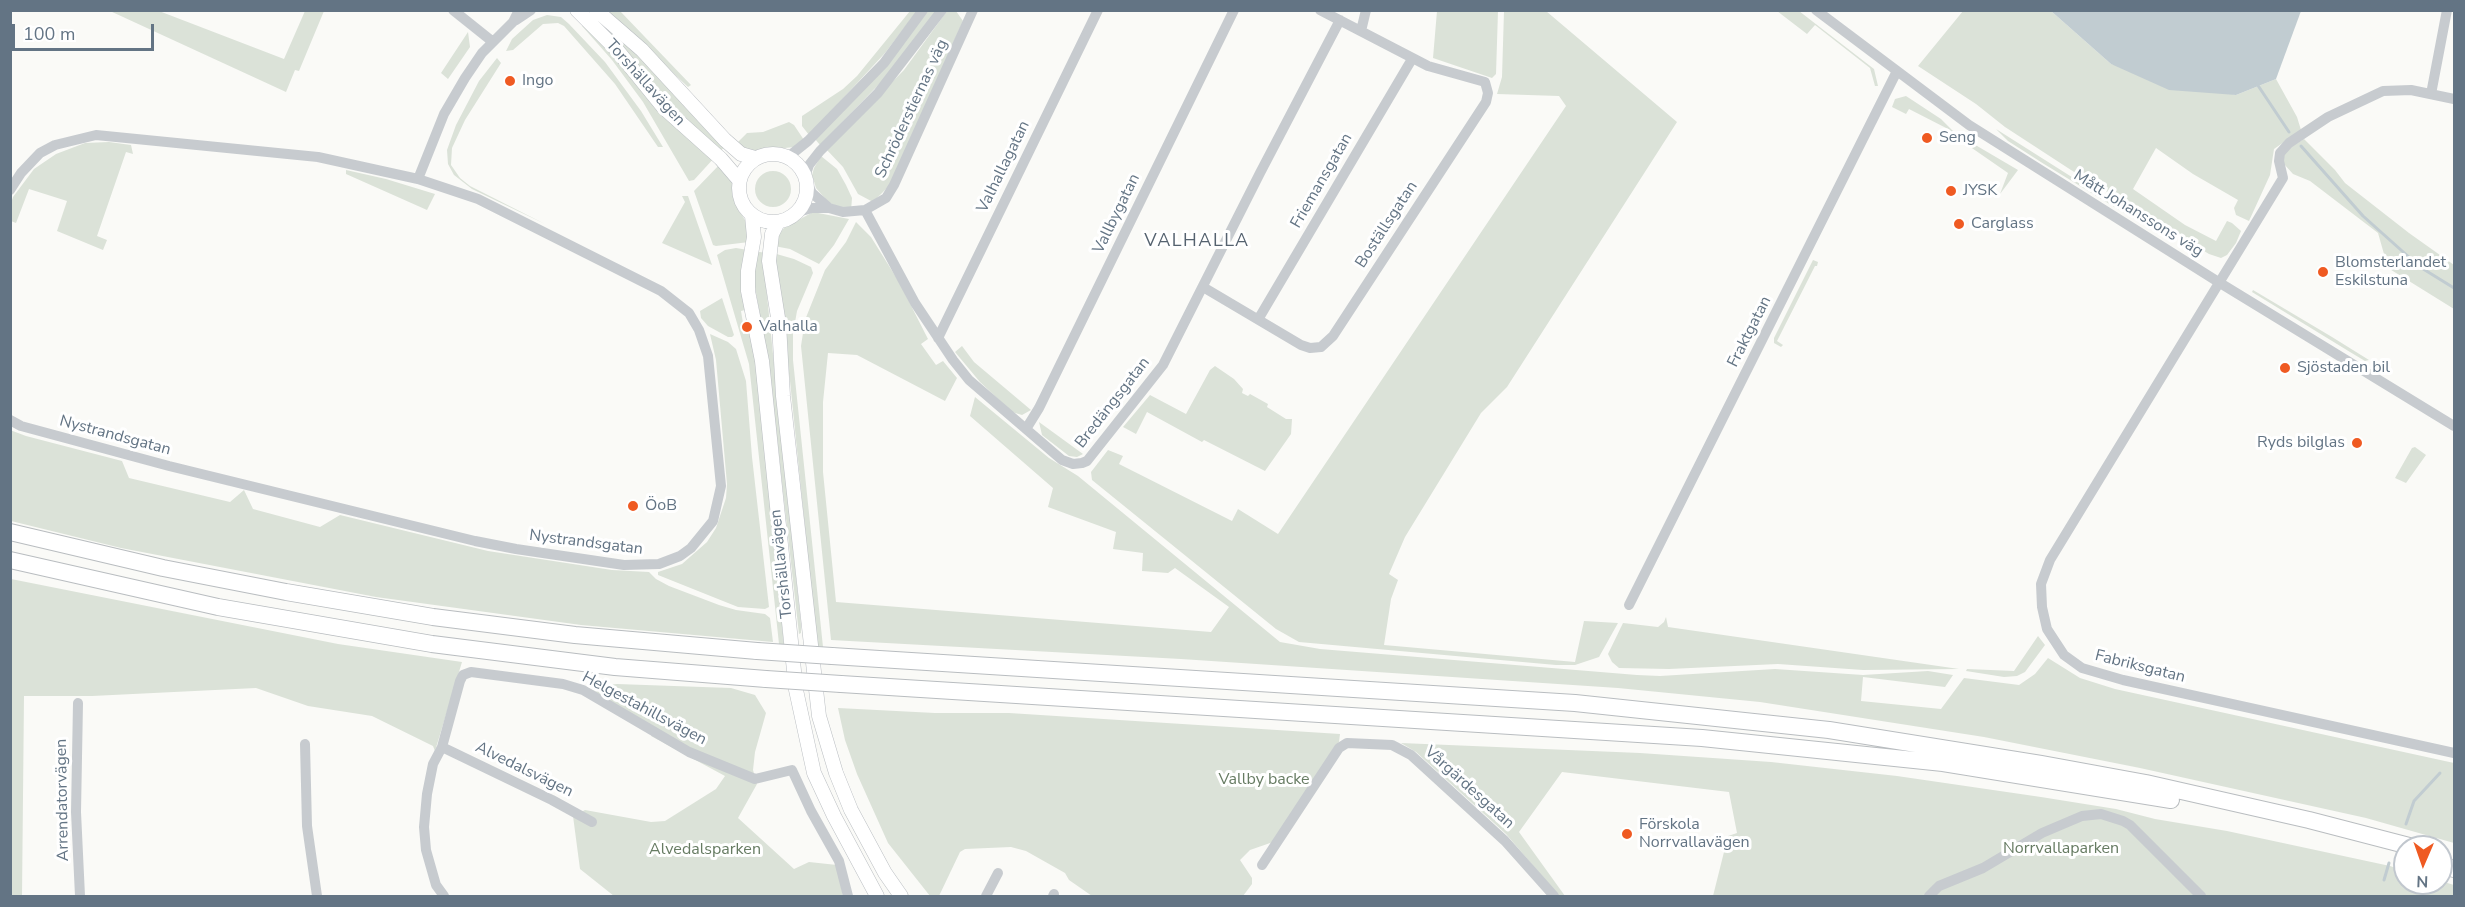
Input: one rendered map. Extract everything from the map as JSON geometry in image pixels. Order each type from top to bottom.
[{"type":"highway","points":[[10,532],[186,572],[433,617],[575,635],[757,651],[1575,703],[1806,728],[2019,760],[2146,783],[2393,842]]},
{"type":"highway","points":[[10,560],[218,608],[352,632],[536,658],[766,679],[1702,738],[1875,755],[2027,775],[2178,801],[2288,825],[2393,852]]},
{"type":"main road","name":"Torshällavägen","points":[[577,10],[617,50],[664,108],[721,159],[739,180]]},
{"type":"main road","name":"Torshällavägen","points":[[596,10],[642,50],[724,140],[741,154],[755,158]]},
{"type":"main road","points":[[774,154],[788,157],[798,165],[806,180],[806,197],[798,212],[790,218],[778,222],[764,222],[752,216],[740,200],[739,180],[745,168],[755,158],[774,154]]},
{"type":"main road","name":"Torshällavägen","points":[[752,216],[754,237],[748,270],[748,291],[762,361],[796,690],[814,773],[877,897]]},
{"type":"main road","name":"Torshällavägen","points":[[778,222],[772,234],[769,261],[779,324],[783,396],[819,716],[836,773],[851,810],[901,897]]},
{"type":"street","points":[[453,10],[493,42]]},
{"type":"street","points":[[513,22],[519,10]]},
{"type":"street","points":[[418,179],[444,114],[465,78],[493,42],[513,22],[531,10]]},
{"type":"street","points":[[788,157],[808,141],[884,63],[923,10]]},
{"type":"street","name":"Schröderstiernas väg","points":[[806,180],[808,165],[878,93],[942,10]]},
{"type":"street","name":"Schröderstiernas väg","points":[[865,210],[886,198],[894,185],[974,10]]},
{"type":"street","name":"Valhallagatan","points":[[938,338],[1098,10]]},
{"type":"street","name":"Vallbygatan","points":[[1026,429],[1039,408],[1234,10]]},
{"type":"street","points":[[1320,10],[1412,59]]},
{"type":"street","points":[[1361,31],[1366,10]]},
{"type":"street","name":"Mått Johanssons väg","points":[[1816,10],[1969,125],[2220,283],[2454,426]]},
{"type":"street","points":[[2431,94],[2447,10]]},
{"type":"street","name":"Bredängsgatan","points":[[865,210],[915,303],[969,380],[1068,463],[1078,465],[1087,461],[1162,365],[1340,20]]},
{"type":"street","name":"Boställsgatan","points":[[1203,287],[1310,348],[1322,347],[1328,343],[1486,102],[1488,93],[1486,84],[1480,80],[1439,70],[1412,59]]},
{"type":"street","name":"Friemansgatan","points":[[1259,318],[1412,59]]},
{"type":"street","name":"Fraktgatan","points":[[1629,605],[1897,71]]},
{"type":"street","name":"Fabriksgatan","points":[[2454,99],[2402,90],[2383,91],[2328,117],[2289,143],[2280,153],[2279,161],[2283,178],[2050,560],[2041,584],[2042,607],[2047,629],[2053,642],[2072,662],[2103,676],[2454,753]]},
{"type":"street","name":"Nystrandsgatan","points":[[10,190],[21,173],[40,153],[55,145],[96,135],[318,157],[418,179],[478,199],[661,291],[689,313],[699,330],[708,356],[721,486],[712,521],[699,540],[680,556],[658,564],[624,565],[516,549],[169,466],[21,426],[10,420]]},
{"type":"street","points":[[806,180],[812,193],[829,208]]},
{"type":"street","points":[[798,212],[812,208],[829,208],[843,212],[865,210]]},
{"type":"street","name":"Helgestahillsvägen","points":[[444,897],[432,873],[424,827],[427,794],[433,764],[442,747],[455,696],[463,675],[471,672],[563,684],[583,690],[678,746],[755,779],[790,770],[794,772],[811,812],[839,861],[848,897]]},
{"type":"street","name":"Arrendatorvägen","points":[[78,703],[76,812],[80,897]]},
{"type":"street","name":"Vårgärdesgatan","points":[[1262,865],[1339,748],[1347,743],[1392,745],[1411,755],[1505,841],[1554,897]]},
{"type":"street","points":[[305,744],[307,826],[317,897]]},
{"type":"street","name":"Alvedalsvägen","points":[[442,747],[592,822]]},
{"type":"street","points":[[1929,897],[1939,886],[1983,868],[2042,833],[2092,814],[2110,815],[2130,825],[2201,897]]},
{"type":"street","points":[[986,897],[998,873]]},
{"type":"green space","points":[[110,11],[159,11],[284,59],[305,11],[324,11],[299,71],[295,70],[286,92]]},
{"type":"green space","points":[[599,11],[620,11],[691,85],[688,87],[654,55]]},
{"type":"green space","points":[[910,11],[917,11],[885,53],[809,135],[802,126],[802,116],[843,89],[857,76]]},
{"type":"green space","points":[[928,11],[936,11],[887,76],[820,145],[815,139]]},
{"type":"green space","points":[[947,11],[956,11],[963,21],[890,185],[873,202],[858,194],[843,167],[826,149],[904,70]]},
{"type":"green space","points":[[1437,11],[1498,11],[1496,74],[1492,78],[1433,58]]},
{"type":"green space","points":[[1504,11],[1546,11],[1677,122],[1507,387],[1481,413],[1405,537],[1389,574],[1398,580],[1391,599],[1384,645],[1575,662],[1584,621],[1618,623],[1599,657],[1575,665],[1299,642],[1276,629],[1092,480],[1091,472],[1108,450],[1123,456],[1119,464],[1232,521],[1238,509],[1278,534],[1566,106],[1559,96],[1497,94],[1502,77]]},
{"type":"green space","points":[[1777,11],[1799,11],[1874,69],[1878,86],[1875,86],[1870,68],[1815,25],[1807,34]]},
{"type":"green space","points":[[1963,11],[2051,11],[2111,64],[2236,95],[2276,79],[2297,117],[2301,130],[2274,149],[2270,175],[2249,221],[2236,215],[2234,208],[2238,200],[2193,174],[2156,148],[2133,189],[2185,225],[2216,241],[2227,221],[2232,223],[2241,231],[2227,255],[2221,258],[2209,254],[2071,170],[1918,66]]},
{"type":"green space","points":[[594,14],[658,70],[725,146],[720,152],[684,120],[590,17]]},
{"type":"green space","points":[[547,15],[561,17],[605,62],[641,111],[663,147],[658,147],[615,84],[564,26],[558,23],[543,24],[513,50],[506,51],[512,39],[533,20]]},
{"type":"green space","points":[[585,23],[715,157],[694,180],[689,181],[643,102],[612,60],[582,26]]},
{"type":"green space","points":[[468,32],[470,47],[448,79],[441,73]]},
{"type":"green space","points":[[497,58],[501,63],[465,120],[452,148],[451,165],[460,178],[470,186],[545,224],[472,189],[454,175],[448,164],[447,150],[456,125],[479,81]]},
{"type":"green space","points":[[1906,96],[1941,119],[1955,133],[2018,170],[2000,194],[2008,173],[1956,137],[1950,130],[1909,109],[1906,114],[1892,107],[1895,99]]},
{"type":"green space","points":[[789,122],[794,125],[804,140],[794,147],[757,151],[748,150],[736,144],[747,133],[763,132]]},
{"type":"green space","points":[[1996,129],[2174,240],[2134,219],[2044,164],[2008,141]]},
{"type":"green space","points":[[2304,139],[2345,183],[2454,265],[2454,309],[2388,268],[2378,233],[2310,181],[2293,174],[2284,164],[2284,154]]},
{"type":"green space","points":[[109,142],[131,145],[133,154],[126,152],[97,236],[107,240],[103,250],[57,231],[67,201],[29,189],[16,223],[11,221],[13,197],[34,169],[56,154],[85,143]]},
{"type":"green space","points":[[821,156],[837,169],[846,185],[852,198],[851,211],[829,203],[816,188],[812,175]]},
{"type":"green space","points":[[721,163],[731,177],[735,204],[748,225],[749,242],[713,245],[694,191]]},
{"type":"green space","points":[[346,170],[435,194],[427,210],[346,174]]},
{"type":"green space","points":[[773,171],[786,176],[791,189],[786,202],[773,207],[760,202],[755,189],[760,176]]},
{"type":"green space","points":[[682,196],[688,196],[712,265],[662,243],[685,202]]},
{"type":"green space","points":[[813,212],[849,219],[834,245],[819,264],[790,249],[774,246],[784,228]]},
{"type":"green space","points":[[856,222],[871,237],[899,282],[928,339],[921,344],[936,365],[943,361],[957,378],[945,401],[857,355],[828,353],[823,402],[823,472],[836,602],[1211,632],[1229,607],[1175,568],[1168,573],[1142,571],[1143,553],[1113,549],[1116,532],[1048,507],[1053,488],[970,416],[975,397],[1049,458],[1078,476],[1280,642],[1320,649],[1637,675],[1660,676],[1775,669],[1863,675],[1928,671],[1953,675],[1945,687],[1863,677],[1861,701],[1941,709],[1964,678],[2019,685],[2035,674],[2048,658],[2080,678],[2115,689],[2454,763],[2454,843],[2453,835],[2426,835],[2366,818],[2140,768],[1984,737],[1760,702],[1618,688],[1181,659],[831,640],[801,346],[805,320],[825,270],[846,242]]},
{"type":"green space","points":[[736,248],[748,250],[741,284],[745,310],[741,311],[743,323],[741,323],[743,334],[750,333],[756,362],[784,644],[779,644],[749,364],[717,255],[725,250]]},
{"type":"green space","points":[[755,251],[765,253],[764,267],[801,624],[799,634],[769,367],[754,281]]},
{"type":"green space","points":[[773,253],[811,267],[813,273],[797,311],[793,334],[793,360],[823,647],[817,646],[790,381]]},
{"type":"green space","points":[[1813,260],[1818,262],[1817,266],[1777,341],[1783,345],[1781,347],[1774,343],[1774,338]]},
{"type":"green space","points":[[2253,290],[2369,360],[2365,361],[2350,352],[2252,292]]},
{"type":"green space","points":[[722,298],[734,335],[732,337],[708,326],[701,318],[700,311]]},
{"type":"green space","points":[[710,334],[728,342],[736,349],[746,381],[769,607],[765,609],[738,607],[658,575],[658,572],[682,564],[707,542],[716,528],[726,498],[727,484],[716,360]]},
{"type":"green space","points":[[962,346],[974,362],[1031,410],[1022,415],[1012,412],[980,382],[955,352]]},
{"type":"green space","points":[[1215,366],[1234,379],[1243,389],[1242,393],[1248,396],[1250,394],[1268,404],[1267,407],[1286,419],[1292,419],[1291,434],[1265,471],[1204,440],[1202,442],[1147,412],[1136,434],[1123,427],[1150,395],[1186,414],[1210,370]]},
{"type":"green space","points":[[1039,422],[1083,454],[1077,457],[1069,456],[1042,435]]},
{"type":"green space","points":[[10,430],[122,461],[129,478],[230,502],[244,490],[253,509],[320,527],[340,515],[488,551],[612,570],[649,572],[669,586],[719,605],[765,614],[770,618],[773,642],[581,625],[376,597],[121,548],[11,521]]},
{"type":"green space","points":[[2415,447],[2426,455],[2406,483],[2395,478],[2412,448]]},
{"type":"green space","points":[[11,579],[338,644],[462,662],[435,751],[433,746],[372,716],[308,706],[256,688],[92,696],[24,696],[22,896],[11,896]]},
{"type":"green space","points":[[1666,617],[1668,627],[1959,669],[1863,670],[1778,664],[1669,669],[1619,668],[1612,662],[1608,654],[1623,623],[1658,627]]},
{"type":"green space","points":[[2038,636],[2045,645],[2025,672],[2017,676],[2004,677],[1966,671],[1967,669],[2014,671]]},
{"type":"green space","name":"Alvedalsparken","points":[[617,684],[731,688],[755,695],[766,713],[755,752],[753,770],[757,784],[738,818],[794,869],[809,862],[837,865],[843,896],[614,896],[580,869],[573,816],[585,810],[651,822],[665,821],[716,789],[725,776],[651,736],[652,730],[590,694],[597,686]]},
{"type":"green space","name":"Vallby backe","points":[[838,708],[935,713],[1009,713],[1340,734],[1339,742],[1273,842],[1250,850],[1240,860],[1252,878],[1252,884],[1243,896],[1092,896],[1069,880],[1065,873],[1026,851],[1011,847],[965,849],[960,852],[939,896],[930,896],[888,843],[857,774],[845,740]]},
{"type":"green space","name":"Norrvallaparken","points":[[1401,743],[1640,753],[1771,762],[1897,776],[2116,809],[2155,819],[2227,831],[2390,866],[2393,867],[2393,895],[2453,895],[2453,885],[2454,896],[1713,896],[1728,836],[1737,833],[1729,792],[1562,772],[1519,832],[1565,896],[1559,896],[1506,834],[1416,752]]},
{"type":"shaded area","points":[[2051,11],[2301,11],[2276,79],[2236,95],[2169,90],[2111,64]]},
{"type":"waterway","points":[[2257,84],[2289,132]]},
{"type":"waterway","points":[[2301,146],[2363,216],[2420,267],[2454,288]]},
{"type":"waterway","points":[[2406,824],[2414,801],[2440,773]]},
{"type":"waterway","points":[[2384,880],[2389,863]]},
{"type":"place","name":"Ingo","points":[[510,81]]},
{"type":"place","name":"Seng","points":[[1927,138]]},
{"type":"place","name":"JYSK","points":[[1951,191]]},
{"type":"place","name":"Carglass","points":[[1959,224]]},
{"type":"place","name":"Blomsterlandet Eskilstuna","points":[[2323,272]]},
{"type":"place","name":"Valhalla","points":[[747,327]]},
{"type":"place","name":"Sjöstaden bil","points":[[2285,368]]},
{"type":"place","name":"Ryds bilglas","points":[[2357,443]]},
{"type":"place","name":"ÖoB","points":[[633,506]]},
{"type":"place","name":"Förskola Norrvallavägen","points":[[1627,834]]},
{"type":"district","name":"VALHALLA","points":[[1197,242]]}]
